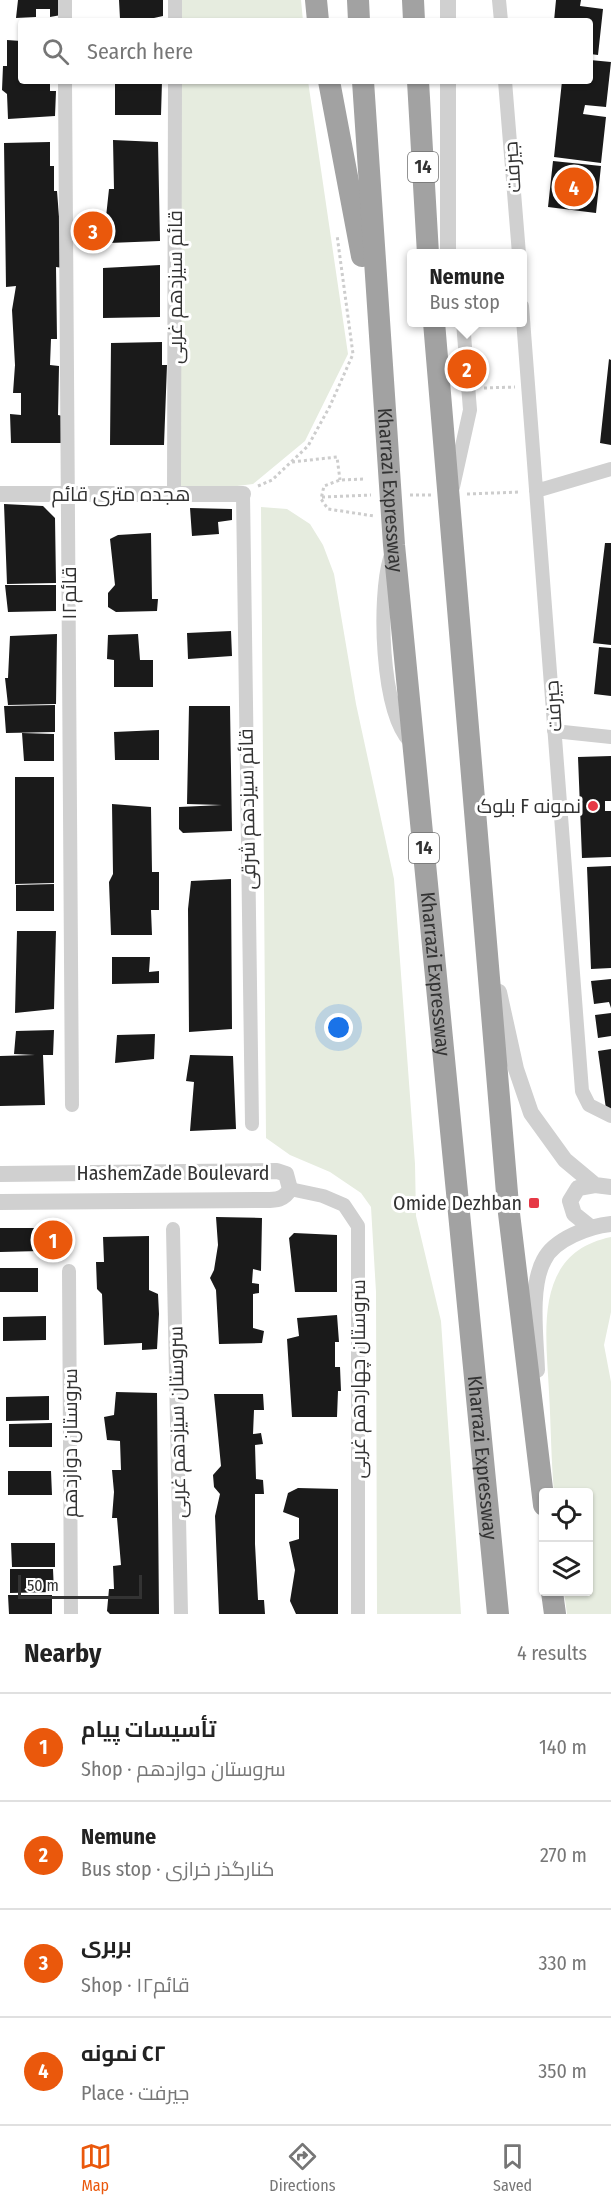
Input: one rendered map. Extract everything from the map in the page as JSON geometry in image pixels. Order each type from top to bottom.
[{"type":"highway","points":[[316,0],[318,18]]},
{"type":"highway","points":[[358,0],[359,18]]},
{"type":"highway","points":[[412,0],[414,18]]},
{"type":"highway","points":[[330,84],[380,345]]},
{"type":"highway","name":"Kharrazi Expressway","points":[[363,84],[394,544],[415,747],[457,1213],[498,1614]]},
{"type":"highway","name":"14","points":[[418,84],[428,249]]},
{"type":"highway","points":[[434,327],[508,1205],[542,1488]]},
{"type":"highway","points":[[553,1596],[555,1614]]},
{"type":"street","points":[[64,0],[65,18]]},
{"type":"street","points":[[175,18],[176,0]]},
{"type":"street","points":[[448,0],[448,18]]},
{"type":"street","points":[[499,0],[501,18]]},
{"type":"street","name":"قائم۱۲","points":[[65,84],[72,1105]]},
{"type":"street","name":"قائم سیزدهم غربی","points":[[174,494],[175,84]]},
{"type":"street","points":[[448,84],[448,249]]},
{"type":"street","name":"جيرفت","points":[[506,84],[519,249]]},
{"type":"street","points":[[442,420],[446,327]]},
{"type":"street","points":[[449,504],[463,452],[470,410],[463,327]]},
{"type":"street","name":"جيرفت","points":[[524,327],[582,1091],[589,1105],[611,1116]]},
{"type":"street","points":[[536,491],[611,469]]},
{"type":"street","name":"هجده متری قائم","points":[[0,494],[243,494]]},
{"type":"street","name":"قائم سیزدهم شرقی","points":[[243,494],[252,1124]]},
{"type":"street","points":[[554,730],[611,737]]},
{"type":"street","points":[[483,920],[516,1069],[531,1113],[565,1160],[603,1186]]},
{"type":"street","name":"HashemZade Boulevard","points":[[0,1174],[277,1171],[286,1174],[290,1189],[287,1196],[279,1200],[0,1202]]},
{"type":"street","points":[[76,1173],[77,1201]]},
{"type":"street","points":[[589,1226],[574,1214],[570,1201],[578,1188],[603,1186]]},
{"type":"street","name":"سروستان چهاردهم غربی","points":[[290,1189],[323,1196],[344,1204],[358,1226],[358,1614]]},
{"type":"street","points":[[537,1440],[536,1289],[544,1258],[564,1240],[589,1226],[611,1224]]},
{"type":"street","name":"سروستان سیزدهم غربی","points":[[173,1229],[181,1614]]},
{"type":"street","name":"سروستان دوازدهم","points":[[69,1271],[71,1614]]},
{"type":"path","points":[[243,494],[272,480],[308,446],[321,424],[353,354],[335,223]]},
{"type":"path","points":[[484,390],[528,386]]},
{"type":"path","points":[[292,462],[338,457],[340,480]]},
{"type":"path","points":[[363,479],[340,480],[324,486],[322,497],[328,509],[377,517]]},
{"type":"path","points":[[322,497],[365,495]]},
{"type":"shaded area","points":[[175,0],[301,0],[303,18],[175,18]]},
{"type":"shaded area","points":[[175,84],[308,84],[348,354],[305,441],[253,484],[174,494]]},
{"type":"shaded area","points":[[261,507],[287,509],[310,524],[323,545],[334,574],[356,704],[394,879],[415,1164],[416,1216],[441,1321],[461,1614],[377,1614],[376,1292],[371,1207],[361,1193],[330,1172],[290,1155],[266,1138]]},
{"type":"shaded area","points":[[611,1237],[611,1312],[604,1345],[611,1382],[611,1614],[567,1614],[565,1596],[593,1596],[593,1488],[554,1488],[552,1467],[546,1344],[550,1298],[556,1277],[568,1259],[586,1246]]},
{"type":"building","points":[[18,0],[61,0],[61,15],[50,17],[50,9],[36,9],[36,17],[16,18]]},
{"type":"building","points":[[119,0],[163,0],[163,16],[120,18]]},
{"type":"building","points":[[556,0],[581,0],[580,6],[603,9],[598,55],[593,54],[593,18],[554,18]]},
{"type":"building","points":[[7,40],[18,41],[18,84],[50,84],[50,91],[56,91],[55,116],[8,119],[7,94],[2,90],[3,66],[7,66]]},
{"type":"building","points":[[593,60],[611,62],[606,107],[585,105],[583,114],[606,117],[601,163],[554,157],[562,84],[593,84]]},
{"type":"building","points":[[115,84],[162,84],[161,115],[115,115]]},
{"type":"building","points":[[113,140],[158,142],[160,241],[109,243],[106,217],[109,189],[114,189]]},
{"type":"building","points":[[50,142],[50,166],[54,166],[54,191],[57,191],[63,268],[56,267],[57,339],[51,339],[50,365],[59,366],[58,415],[63,416],[65,443],[11,443],[10,414],[21,415],[21,393],[13,393],[15,365],[12,310],[16,286],[6,287],[4,143]]},
{"type":"building","points":[[553,161],[601,166],[596,213],[548,207]]},
{"type":"building","points":[[160,265],[160,317],[103,318],[103,268]]},
{"type":"building","points":[[162,342],[162,365],[167,365],[164,445],[110,445],[111,343]]},
{"type":"building","points":[[609,359],[611,360],[611,445],[600,443]]},
{"type":"building","points":[[4,504],[43,506],[55,518],[56,583],[7,584]]},
{"type":"building","points":[[190,508],[232,509],[232,520],[218,522],[219,534],[192,536]]},
{"type":"building","points":[[151,533],[152,599],[158,599],[157,611],[116,612],[108,607],[108,593],[115,585],[110,539],[118,535]]},
{"type":"building","points":[[605,543],[611,543],[611,645],[593,643]]},
{"type":"building","points":[[5,585],[56,585],[56,611],[8,612]]},
{"type":"building","points":[[231,631],[232,656],[188,659],[187,633]]},
{"type":"building","points":[[57,634],[56,704],[8,705],[5,678],[8,678],[10,636]]},
{"type":"building","points":[[138,634],[140,660],[153,660],[153,687],[114,687],[114,660],[107,659],[108,635]]},
{"type":"building","points":[[599,647],[611,648],[611,696],[594,694]]},
{"type":"building","points":[[55,705],[55,732],[6,733],[4,706]]},
{"type":"building","points":[[189,706],[230,706],[232,831],[183,833],[179,829],[179,807],[222,805],[187,804]]},
{"type":"building","points":[[159,730],[159,760],[115,760],[114,732]]},
{"type":"building","points":[[22,733],[54,734],[54,761],[24,761]]},
{"type":"building","name":"بلوک F نمونه","points":[[611,756],[611,801],[605,801],[605,811],[611,811],[611,857],[582,858],[578,757]]},
{"type":"building","points":[[15,777],[54,777],[54,883],[15,884]]},
{"type":"building","points":[[112,804],[151,807],[152,872],[159,872],[159,910],[151,910],[152,935],[111,935],[109,882],[113,874]]},
{"type":"building","points":[[611,866],[611,968],[591,969],[587,867]]},
{"type":"building","points":[[231,879],[232,1029],[189,1032],[188,909],[191,881]]},
{"type":"building","points":[[54,884],[54,911],[16,911],[16,885]]},
{"type":"building","points":[[17,931],[56,931],[54,1009],[15,1013]]},
{"type":"building","points":[[112,957],[150,957],[149,972],[159,971],[159,983],[112,984]]},
{"type":"building","points":[[611,979],[611,1008],[609,1002],[594,1004],[591,981]]},
{"type":"building","points":[[611,1013],[611,1036],[598,1038],[595,1015]]},
{"type":"building","points":[[54,1030],[53,1055],[43,1055],[45,1105],[0,1106],[0,1056],[35,1055],[14,1054],[16,1031]]},
{"type":"building","points":[[155,1034],[154,1059],[115,1063],[117,1035]]},
{"type":"building","points":[[611,1049],[611,1109],[606,1109],[598,1051]]},
{"type":"building","points":[[190,1055],[233,1056],[236,1129],[190,1131],[194,1082],[186,1081]]},
{"type":"building","points":[[216,1217],[262,1218],[261,1271],[253,1269],[252,1283],[259,1284],[259,1293],[253,1294],[253,1328],[264,1331],[262,1343],[219,1344],[216,1290],[210,1278],[214,1270],[218,1245]]},
{"type":"building","points":[[0,1228],[40,1228],[40,1251],[0,1252]]},
{"type":"building","points":[[294,1233],[337,1235],[337,1292],[295,1292],[289,1238]]},
{"type":"building","points":[[149,1236],[149,1290],[158,1294],[157,1349],[142,1350],[142,1343],[104,1345],[102,1294],[97,1289],[96,1262],[104,1262],[103,1237]]},
{"type":"building","points":[[0,1268],[38,1268],[38,1292],[0,1292]]},
{"type":"building","points":[[337,1315],[339,1342],[335,1342],[335,1367],[340,1367],[341,1391],[338,1391],[337,1417],[292,1417],[287,1339],[299,1336],[297,1318]]},
{"type":"building","points":[[46,1316],[46,1340],[3,1341],[3,1317]]},
{"type":"building","points":[[116,1392],[157,1393],[159,1614],[110,1614],[107,1611],[109,1589],[114,1589],[113,1566],[121,1565],[117,1518],[112,1518],[114,1492],[112,1470],[121,1470],[120,1441],[107,1440],[104,1417],[114,1415]]},
{"type":"building","points":[[214,1394],[263,1394],[264,1410],[254,1410],[253,1434],[261,1433],[263,1444],[255,1445],[256,1479],[263,1480],[264,1494],[255,1494],[255,1544],[258,1600],[264,1600],[265,1614],[219,1614],[215,1516],[220,1494],[214,1487],[213,1475],[221,1466]]},
{"type":"building","points":[[49,1396],[49,1420],[6,1421],[6,1397]]},
{"type":"building","points":[[52,1423],[52,1447],[9,1447],[9,1424]]},
{"type":"building","points":[[8,1471],[51,1471],[52,1495],[8,1495]]},
{"type":"building","points":[[298,1488],[338,1489],[338,1614],[296,1614],[290,1601],[295,1570],[289,1542],[299,1539],[299,1518],[283,1512],[288,1493]]},
{"type":"building","points":[[11,1543],[55,1543],[55,1567],[12,1567]]},
{"type":"building","points":[[10,1569],[53,1569],[54,1592],[10,1593]]},
{"type":"building","points":[[8,1595],[52,1595],[52,1614],[9,1614]]},
{"type":"place","name":"نمونه C۲","points":[[574,187]]},
{"type":"place","name":"بربری","points":[[93,231]]},
{"type":"place","name":"Nemune","points":[[467,369]]},
{"type":"place","name":"بلوک F نمونه","points":[[593,806]]},
{"type":"place","name":"Omide Dezhban","points":[[534,1203]]},
{"type":"place","name":"تأسیسات پیام","points":[[53,1240]]}]
